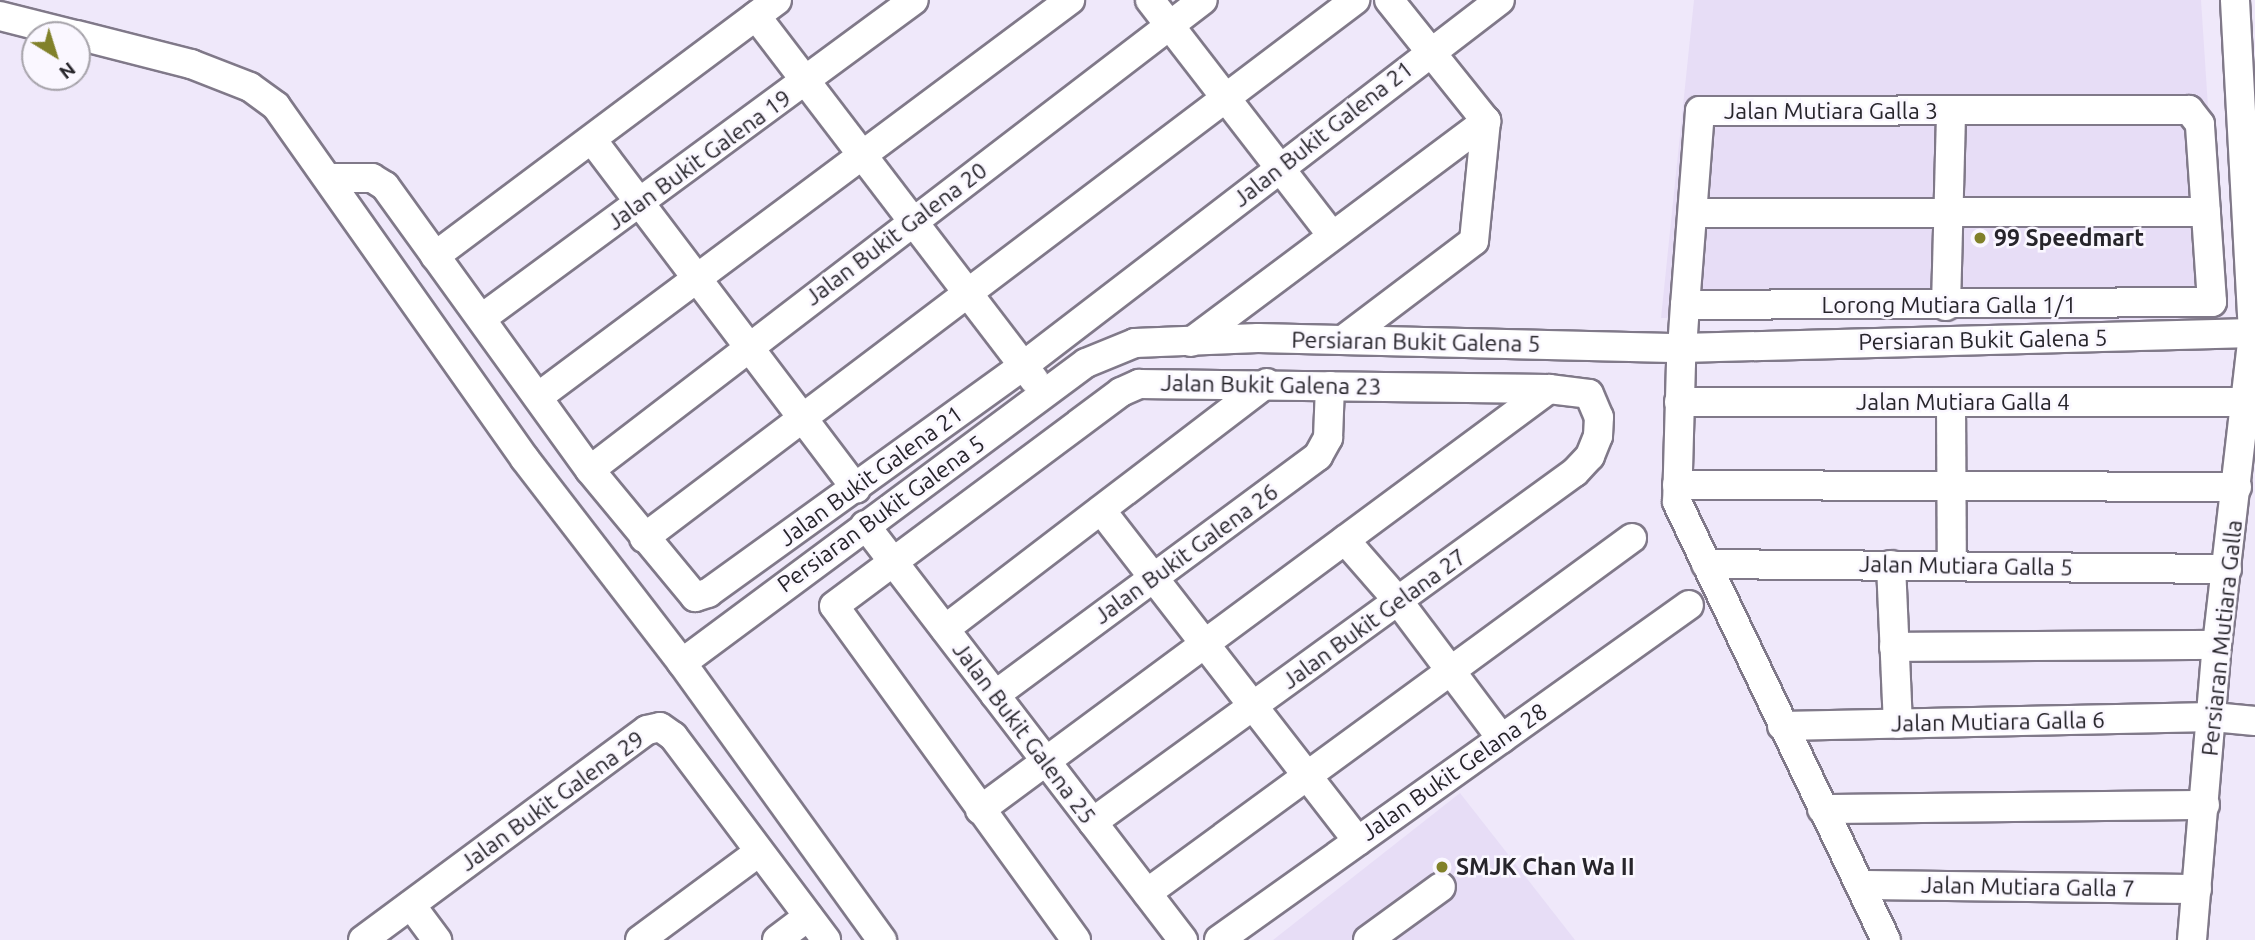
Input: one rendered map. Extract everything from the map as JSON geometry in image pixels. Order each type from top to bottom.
[{"type":"street","points":[[538,397],[1070,0]]},
{"type":"street","points":[[1150,0],[1282,167],[1331,234]]},
{"type":"street","name":"Jalan Bukit Galena 20","points":[[590,470],[748,345],[1203,0]]},
{"type":"street","points":[[644,538],[968,296],[1354,0]]},
{"type":"street","points":[[1343,340],[1474,241],[1486,121],[1389,0]]},
{"type":"street","name":"Jalan Bukit Galena 21","points":[[328,178],[378,181],[482,318],[590,470],[695,597],[708,593],[856,489],[1023,366],[1500,0]]},
{"type":"street","name":"Persiaran Mutiara Galla","points":[[2192,940],[2217,645],[2253,334],[2235,0]]},
{"type":"street","name":"Jalan Bukit Galena 19","points":[[482,318],[805,83],[900,4]]},
{"type":"street","points":[[435,256],[593,141],[766,8],[805,83],[860,159],[1044,394]]},
{"type":"street","points":[[0,16],[21,21]]},
{"type":"street","points":[[91,39],[191,64],[250,87],[276,106],[525,459],[682,663],[882,940]]},
{"type":"street","name":"Jalan Mutiara Galla 3","points":[[1886,940],[1676,502],[1682,348],[1700,111],[2189,110],[2196,116],[2206,212]]},
{"type":"street","points":[[1946,306],[1951,111]]},
{"type":"street","points":[[1191,342],[1331,234],[1486,121]]},
{"type":"street","points":[[593,141],[642,201],[697,279],[856,489]]},
{"type":"street","points":[[1693,213],[2206,212]]},
{"type":"street","name":"Lorong Mutiara Galla 1/1","points":[[1685,305],[1946,306],[2212,302],[2206,212]]},
{"type":"street","name":"Persiaran Bukit Galena 5","points":[[682,663],[1086,363],[1135,343],[1343,340],[1682,348],[2253,334]]},
{"type":"street","name":"Jalan Bukit Galena 23","points":[[980,810],[834,606],[1121,393],[1154,382],[1580,390]]},
{"type":"street","points":[[944,629],[1267,383]]},
{"type":"street","name":"Jalan Bukit Galena 26","points":[[995,695],[1323,451],[1329,431],[1330,386]]},
{"type":"street","points":[[1076,940],[980,810],[1549,389]]},
{"type":"street","name":"Jalan Bukit Gelana 27","points":[[1093,822],[1575,472],[1590,456],[1598,436],[1599,417],[1595,402],[1580,390]]},
{"type":"street","name":"Jalan Mutiara Galla 4","points":[[1679,402],[2247,402]]},
{"type":"street","points":[[1951,402],[1952,566]]},
{"type":"street","points":[[1677,485],[2237,487]]},
{"type":"street","points":[[1101,510],[1207,642],[1358,841]]},
{"type":"street","name":"Jalan Bukit Galena 25","points":[[865,525],[1183,940]]},
{"type":"street","points":[[1147,893],[1632,538]]},
{"type":"street","points":[[1345,540],[1399,602],[1502,739]]},
{"type":"street","name":"Jalan Mutiara Galla 5","points":[[1706,564],[2227,569]]},
{"type":"street","points":[[1891,565],[1898,724]]},
{"type":"street","name":"Jalan Bukit Gelana 28","points":[[1219,940],[1689,605]]},
{"type":"street","points":[[1894,647],[2217,645]]},
{"type":"street","name":"Jalan Mutiara Galla 6","points":[[1782,726],[2213,717],[2255,722]]},
{"type":"street","name":"Jalan Bukit Galena 29","points":[[363,940],[647,730],[660,727],[673,736],[826,940]]},
{"type":"street","points":[[1822,809],[2205,805]]},
{"type":"street","points":[[640,940],[759,852]]},
{"type":"street","name":"Jalan Mutiara Galla 7","points":[[1860,886],[2197,890]]},
{"type":"street","points":[[1368,940],[1441,887]]},
{"type":"street","points":[[411,905],[437,940]]},
{"type":"street","points":[[777,940],[808,917]]},
{"type":"shaded area","points":[[1694,0],[2201,0],[2222,321],[1661,318]]},
{"type":"shaded area","name":"SMJK Chan Wa II","points":[[1460,793],[1575,940],[1273,940]]},
{"type":"place","name":"99 Speedmart","points":[[1980,238]]},
{"type":"place","name":"SMJK Chan Wa II","points":[[1442,867]]}]
